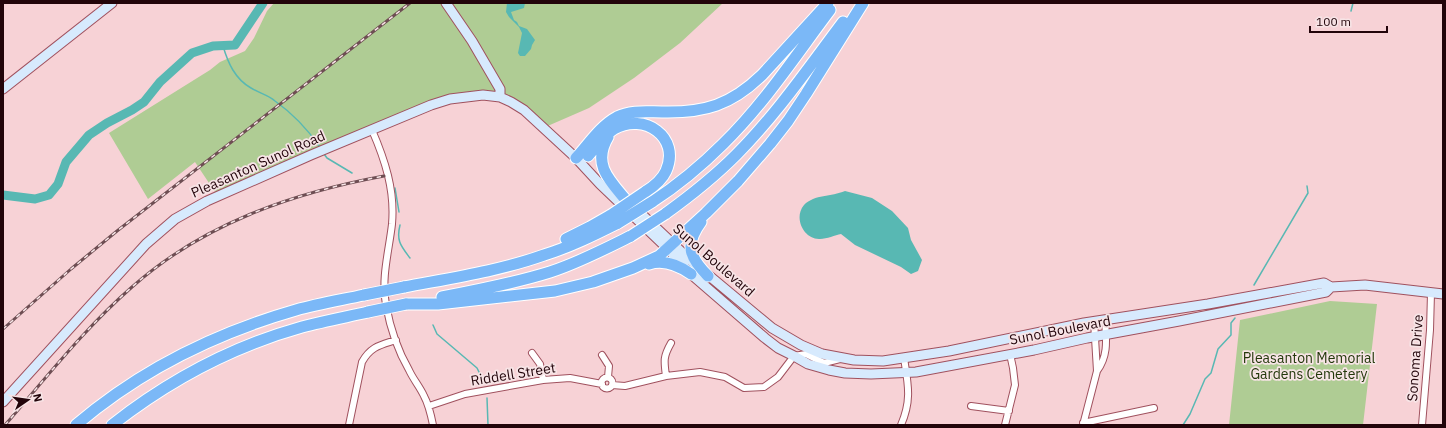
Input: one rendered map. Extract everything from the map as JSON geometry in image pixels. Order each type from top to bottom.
[{"type":"highway","points":[[578,161],[600,131],[616,118],[635,112],[698,111],[726,102],[740,94],[762,75],[828,3]]},
{"type":"highway","points":[[76,425],[112,397],[169,361],[200,346],[262,321],[297,310],[364,295],[488,271],[652,202],[681,182],[704,163],[747,119],[835,3]]},
{"type":"highway","points":[[112,425],[151,397],[179,380],[239,350],[301,327],[520,281],[551,272],[579,261],[631,236],[691,196],[715,176],[758,131],[778,107],[858,3]]},
{"type":"highway","points":[[606,277],[659,256],[669,245],[706,213],[754,164],[788,121],[863,3]]},
{"type":"highway","points":[[578,161],[613,130],[622,125],[632,123],[652,127],[660,133],[666,142],[669,154],[669,162],[666,172],[660,180],[614,219]]},
{"type":"highway","points":[[613,130],[603,147],[603,167],[612,184],[626,200]]},
{"type":"highway","points":[[706,213],[696,228],[692,238],[691,247],[692,255],[697,264],[708,276]]},
{"type":"highway","points":[[406,304],[438,304],[532,294],[573,287],[652,263],[660,262],[678,266],[691,274]]},
{"type":"main road","points":[[3,89],[112,3]]},
{"type":"main road","points":[[446,3],[472,41],[500,89],[500,97]]},
{"type":"main road","name":"Pleasanton Sunol Road","points":[[3,402],[159,231],[175,219],[202,204],[311,155],[431,105],[450,99],[483,95],[500,97],[524,110],[578,161]]},
{"type":"main road","name":"Sunol Boulevard","points":[[578,161],[587,164],[626,200],[669,245],[691,274],[765,338],[778,348],[821,369],[845,373],[871,374],[916,372],[1094,336],[1326,292],[1331,287]]},
{"type":"main road","name":"Sunol Boulevard","points":[[578,161],[613,197],[669,245],[772,328],[801,345],[822,354],[842,359],[883,361],[949,351],[1094,321],[1324,283],[1331,287],[1365,285],[1443,294]]},
{"type":"main road","points":[[1255,306],[1255,301],[1258,299],[1283,295],[1297,288]]},
{"type":"street","points":[[372,130],[382,152],[388,171],[391,193],[392,225],[384,280],[386,303],[402,357],[429,406],[433,425]]},
{"type":"street","name":"Sonoma Drive","points":[[1422,425],[1430,330],[1431,293]]},
{"type":"street","points":[[1097,371],[1101,366],[1107,344],[1104,320]]},
{"type":"street","points":[[1094,321],[1097,371],[1083,424],[1154,408]]},
{"type":"street","points":[[349,425],[362,362],[366,354],[372,349],[396,340]]},
{"type":"street","points":[[666,376],[664,361],[665,353],[671,344]]},
{"type":"street","points":[[532,353],[540,364],[543,380]]},
{"type":"street","name":"Sunol Boulevard","points":[[794,356],[806,354],[824,363],[842,359]]},
{"type":"street","points":[[1005,425],[1015,385],[1010,354]]},
{"type":"street","points":[[602,355],[609,366],[608,377]]},
{"type":"street","points":[[608,377],[603,379],[602,384],[606,388],[610,388],[612,385],[625,386],[666,376],[700,372],[725,377],[744,388],[764,387],[778,376],[794,356]]},
{"type":"street","points":[[901,425],[906,414],[909,398],[904,358]]},
{"type":"street","points":[[608,377],[613,381],[612,385]]},
{"type":"street","name":"Riddell Street","points":[[429,406],[470,393],[543,380],[570,378],[602,384]]},
{"type":"street","points":[[971,406],[1009,411]]},
{"type":"green space","points":[[274,3],[723,3],[680,43],[634,78],[589,108],[543,128],[523,111],[493,99],[462,100],[436,108],[219,198],[195,162],[148,199],[109,133],[210,70],[220,62],[245,51],[254,38],[267,11]]},
{"type":"green space","name":"Pleasanton Memorial Gardens Cemetery","points":[[1330,301],[1377,304],[1363,425],[1229,425],[1240,320]]},
{"type":"water","points":[[507,3],[525,3],[524,8],[511,12],[514,20],[519,26],[527,29],[535,40],[531,49],[525,56],[520,56],[518,53],[522,33],[519,27],[506,12]]},
{"type":"water","points":[[845,191],[872,198],[892,211],[908,228],[911,240],[922,260],[918,271],[911,274],[901,267],[855,245],[841,234],[820,239],[809,236],[805,232],[800,222],[801,210],[804,205],[808,201],[818,197]]},
{"type":"waterway","points":[[3,195],[35,199],[49,195],[58,184],[66,162],[89,135],[144,102],[160,82],[192,53],[213,46],[235,45],[263,3]]},
{"type":"waterway","points":[[1351,11],[1353,3]]},
{"type":"waterway","points":[[223,46],[227,58],[236,75],[245,84],[272,99],[294,116],[320,147]]},
{"type":"waterway","points":[[324,154],[327,158],[352,173]]},
{"type":"waterway","points":[[1254,285],[1308,193],[1307,186]]},
{"type":"waterway","points":[[395,188],[399,212]]},
{"type":"waterway","points":[[400,225],[400,243],[410,258]]},
{"type":"waterway","points":[[1183,425],[1190,414],[1205,379],[1211,373],[1218,349],[1231,335],[1231,323],[1235,318]]},
{"type":"waterway","points":[[433,325],[437,334],[477,368],[482,378]]},
{"type":"waterway","points":[[487,398],[488,425]]},
{"type":"railway","points":[[3,329],[117,231],[410,3]]},
{"type":"railway","points":[[5,425],[98,319],[132,287],[159,265],[188,245],[250,214],[283,202],[350,183],[384,176]]}]
